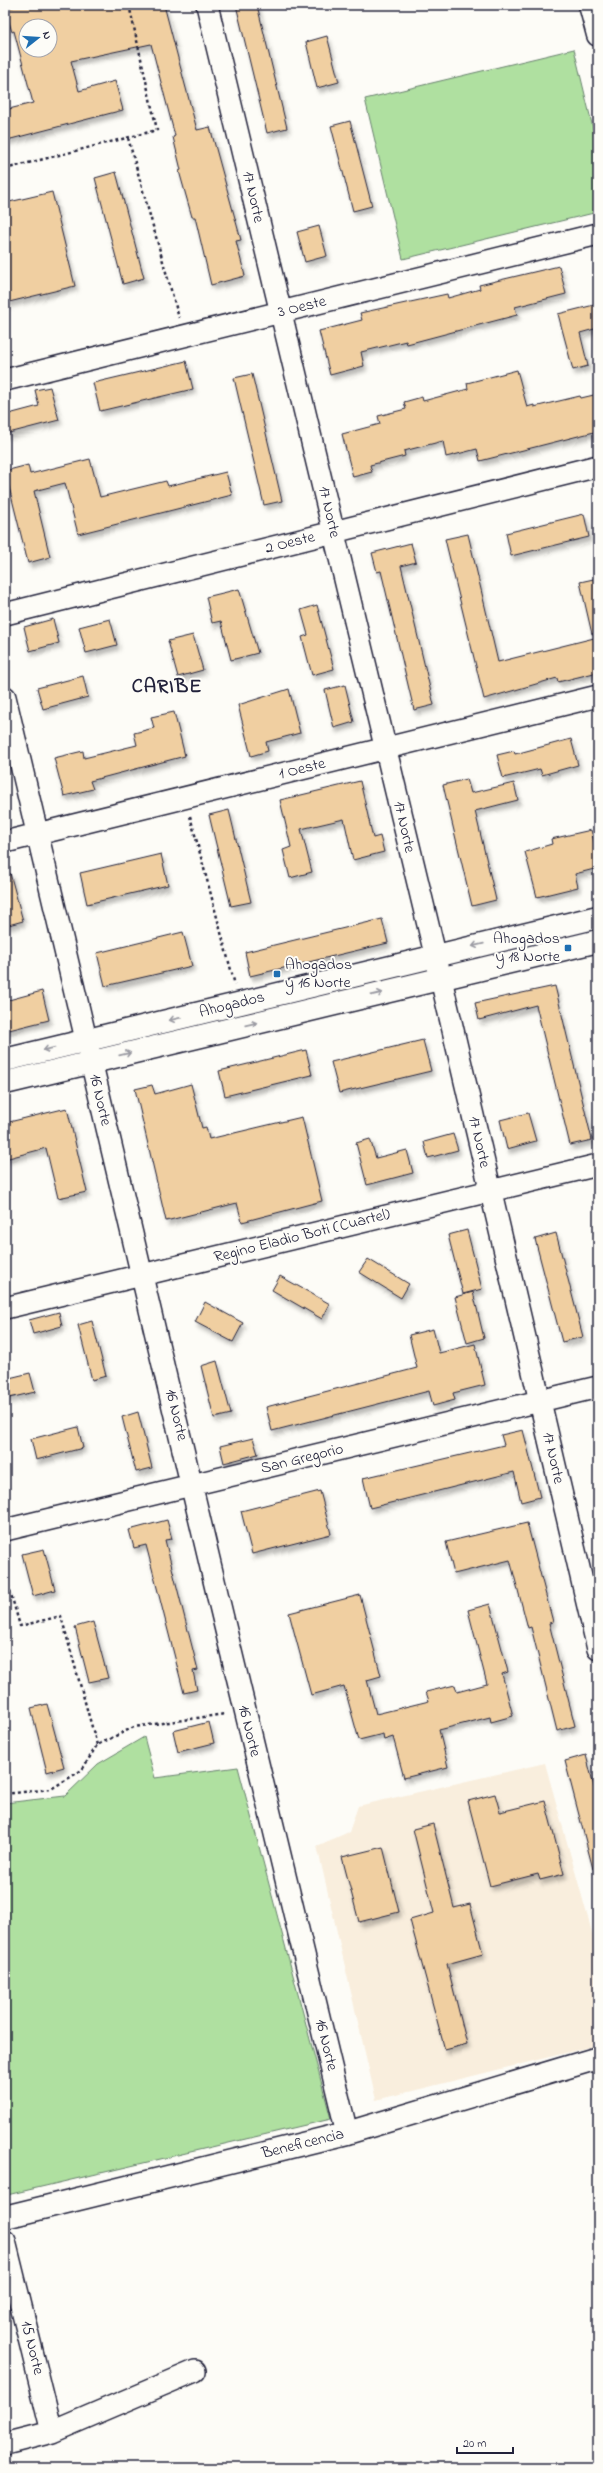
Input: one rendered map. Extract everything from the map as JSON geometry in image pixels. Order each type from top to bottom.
[{"type":"main road","points":[[590,5],[598,35]]},
{"type":"main road","name":"Ahogados","points":[[5,1060],[240,1004],[435,955],[598,917]]},
{"type":"main road","name":"Ahogados","points":[[5,1083],[598,941]]},
{"type":"main road","name":"Beneficencia","points":[[5,2216],[347,2133],[598,2058]]},
{"type":"street","name":"17 Norte","points":[[207,5],[386,748],[491,1190],[539,1401],[596,1636]]},
{"type":"street","name":"3 Oeste","points":[[5,380],[598,234]]},
{"type":"street","name":"2 Oeste","points":[[5,614],[598,466]]},
{"type":"street","name":"1 Oeste","points":[[5,842],[598,696]]},
{"type":"street","name":"16 Norte","points":[[5,697],[193,1486],[244,1711],[347,2133]]},
{"type":"street","name":"Regino Eladio Boti (Cuartel)","points":[[5,1308],[598,1165]]},
{"type":"street","name":"San Gregorio","points":[[5,1530],[193,1486],[598,1387]]},
{"type":"street","name":"15 Norte","points":[[5,2241],[52,2432]]},
{"type":"street","points":[[5,2444],[52,2432],[194,2371]]},
{"type":"path","points":[[5,169],[157,130],[129,5]]},
{"type":"path","points":[[128,138],[185,336]]},
{"type":"path","points":[[185,798],[240,1004]]},
{"type":"path","points":[[5,1573],[20,1626],[61,1616],[97,1745]]},
{"type":"path","points":[[5,1794],[51,1789],[82,1770],[97,1745],[134,1727],[244,1711]]},
{"type":"shaded area","points":[[545,1763],[598,1954],[598,2045],[376,2100],[317,1846],[349,1832],[358,1806]]},
{"type":"green space","points":[[574,49],[598,149],[598,212],[403,259],[365,99]]},
{"type":"green space","points":[[144,1737],[155,1778],[238,1767],[331,2119],[7,2195],[5,1803],[65,1796],[98,1764]]},
{"type":"building","points":[[20,5],[164,5],[197,130],[210,127],[241,240],[236,241],[245,276],[211,285],[195,217],[192,217],[179,171],[181,170],[173,137],[175,136],[151,44],[71,61],[79,91],[115,81],[123,110],[7,140],[5,110],[33,103],[21,58],[58,58],[58,18],[18,18],[18,46],[14,31],[12,32],[5,9]]},
{"type":"building","points":[[236,5],[257,5],[287,128],[267,133]]},
{"type":"building","points":[[327,36],[339,82],[317,88],[306,42]]},
{"type":"building","points":[[350,121],[372,206],[353,211],[331,126]]},
{"type":"building","points":[[116,172],[144,278],[123,284],[95,178]]},
{"type":"building","points":[[52,192],[75,286],[5,303],[5,203]]},
{"type":"building","points":[[319,226],[327,256],[305,262],[297,232]]},
{"type":"building","points":[[559,266],[566,294],[515,307],[517,315],[407,344],[406,341],[361,352],[364,366],[330,375],[319,331],[362,320],[360,313],[447,294],[448,298],[480,289],[479,285]]},
{"type":"building","points":[[598,304],[598,328],[580,333],[588,366],[573,370],[558,314]]},
{"type":"building","points":[[186,361],[193,389],[100,411],[93,383]]},
{"type":"building","points":[[517,370],[527,407],[534,405],[534,407],[580,396],[581,398],[598,394],[598,431],[480,461],[477,449],[446,457],[443,441],[404,451],[405,456],[370,465],[372,472],[353,477],[342,434],[380,424],[378,416],[406,409],[404,402],[422,397],[423,401],[468,389],[467,383]]},
{"type":"building","points":[[252,374],[282,501],[264,505],[234,378]]},
{"type":"building","points":[[50,387],[59,420],[5,434],[5,415],[39,406],[35,390]]},
{"type":"building","points":[[90,459],[100,497],[166,481],[168,486],[226,472],[232,495],[78,534],[65,483],[34,491],[50,557],[28,563],[5,471],[28,465],[30,474]]},
{"type":"building","points":[[584,514],[589,537],[511,556],[506,533]]},
{"type":"building","points":[[468,534],[498,662],[598,637],[598,672],[558,682],[557,678],[484,699],[445,539]]},
{"type":"building","points":[[411,543],[416,562],[401,566],[434,705],[414,710],[381,571],[377,572],[372,553]]},
{"type":"building","points":[[598,578],[598,633],[592,634],[580,582]]},
{"type":"building","points":[[239,589],[258,653],[231,660],[221,621],[212,623],[206,597]]},
{"type":"building","points":[[317,605],[334,669],[312,675],[302,637],[308,635],[301,610]]},
{"type":"building","points":[[53,619],[59,643],[30,651],[24,627]]},
{"type":"building","points":[[110,619],[117,645],[86,653],[79,627]]},
{"type":"building","points":[[193,635],[203,670],[178,677],[168,641]]},
{"type":"building","points":[[83,676],[88,697],[43,709],[37,688]]},
{"type":"building","points":[[345,685],[354,722],[334,728],[325,690]]},
{"type":"building","points":[[289,689],[300,733],[266,742],[268,751],[251,756],[238,705]]},
{"type":"building","points":[[174,712],[185,756],[90,781],[93,789],[64,796],[54,758],[83,751],[84,758],[137,745],[134,733],[154,728],[151,717]]},
{"type":"building","points":[[571,739],[578,765],[542,775],[540,769],[503,778],[497,755],[514,751],[515,754]]},
{"type":"building","points":[[467,779],[471,793],[514,783],[518,800],[475,811],[496,900],[472,906],[443,785]]},
{"type":"building","points":[[360,781],[373,838],[380,836],[384,852],[353,860],[344,819],[301,829],[312,872],[290,878],[283,850],[291,847],[280,800]]},
{"type":"building","points":[[229,810],[251,902],[231,906],[209,815]]},
{"type":"building","points":[[591,830],[598,856],[598,868],[575,874],[578,887],[537,897],[525,852],[552,844],[551,839]]},
{"type":"building","points":[[161,854],[168,885],[87,904],[80,873]]},
{"type":"building","points":[[10,873],[23,921],[5,926],[5,874]]},
{"type":"building","points":[[382,919],[388,943],[250,976],[245,952]]},
{"type":"building","points":[[183,932],[192,966],[105,986],[97,953]]},
{"type":"building","points":[[555,986],[592,1140],[570,1145],[536,1005],[479,1020],[475,1003]]},
{"type":"building","points":[[42,991],[49,1020],[5,1031],[5,1001]]},
{"type":"building","points":[[423,1040],[431,1071],[339,1093],[331,1062]]},
{"type":"building","points":[[306,1050],[312,1075],[225,1096],[219,1071]]},
{"type":"building","points":[[191,1084],[202,1128],[206,1127],[209,1139],[302,1117],[322,1201],[242,1222],[237,1203],[166,1221],[135,1089],[152,1085],[155,1094]]},
{"type":"building","points":[[67,1108],[87,1192],[58,1198],[46,1148],[5,1159],[5,1123]]},
{"type":"building","points":[[528,1113],[536,1141],[507,1149],[500,1120]]},
{"type":"building","points":[[453,1134],[458,1150],[428,1158],[424,1142]]},
{"type":"building","points":[[370,1139],[376,1158],[407,1150],[413,1173],[367,1185],[356,1143]]},
{"type":"building","points":[[467,1230],[482,1289],[463,1294],[448,1235]]},
{"type":"building","points":[[556,1233],[583,1337],[562,1342],[535,1239]]},
{"type":"building","points":[[368,1259],[409,1284],[401,1298],[359,1272]]},
{"type":"building","points":[[280,1276],[330,1304],[322,1319],[272,1290]]},
{"type":"building","points":[[473,1292],[484,1338],[467,1343],[455,1297]]},
{"type":"building","points":[[205,1302],[243,1323],[233,1342],[195,1322]]},
{"type":"building","points":[[59,1312],[62,1326],[33,1334],[29,1320]]},
{"type":"building","points":[[92,1321],[106,1376],[92,1380],[78,1325]]},
{"type":"building","points":[[433,1329],[439,1353],[475,1344],[485,1385],[453,1393],[455,1400],[433,1406],[429,1391],[272,1431],[266,1407],[417,1368],[409,1335]]},
{"type":"building","points":[[217,1361],[231,1414],[214,1418],[201,1366]]},
{"type":"building","points":[[30,1373],[35,1392],[5,1399],[5,1379]]},
{"type":"building","points":[[138,1412],[152,1468],[136,1472],[122,1417]]},
{"type":"building","points":[[78,1427],[83,1448],[36,1460],[31,1439]]},
{"type":"building","points":[[523,1430],[540,1497],[521,1502],[514,1472],[370,1508],[363,1478],[504,1445],[501,1435]]},
{"type":"building","points":[[253,1438],[258,1454],[224,1463],[220,1446]]},
{"type":"building","points":[[320,1491],[331,1534],[252,1554],[241,1511]]},
{"type":"building","points":[[167,1520],[172,1539],[165,1540],[198,1670],[193,1671],[197,1690],[184,1693],[146,1545],[134,1548],[129,1530]]},
{"type":"building","points":[[527,1523],[553,1622],[549,1623],[575,1726],[557,1731],[531,1627],[528,1628],[510,1560],[454,1574],[446,1542]]},
{"type":"building","points":[[44,1549],[55,1590],[33,1596],[22,1554]]},
{"type":"building","points":[[360,1595],[381,1676],[367,1680],[376,1714],[429,1701],[426,1692],[455,1685],[457,1692],[487,1684],[468,1610],[490,1604],[508,1672],[502,1674],[513,1716],[491,1722],[490,1717],[439,1730],[448,1767],[404,1778],[393,1737],[384,1740],[383,1734],[359,1740],[344,1686],[311,1695],[289,1613]]},
{"type":"building","points":[[93,1622],[108,1678],[89,1682],[75,1627]]},
{"type":"building","points":[[47,1704],[64,1767],[47,1772],[31,1708]]},
{"type":"building","points":[[209,1722],[214,1743],[178,1752],[173,1731]]},
{"type":"building","points":[[586,1755],[598,1802],[598,1869],[593,1869],[565,1761]]},
{"type":"building","points":[[495,1794],[500,1812],[545,1801],[564,1874],[540,1880],[538,1874],[490,1886],[468,1801]]},
{"type":"building","points":[[433,1824],[454,1908],[470,1904],[483,1954],[447,1964],[467,2044],[445,2050],[410,1920],[434,1913],[413,1829]]},
{"type":"building","points":[[383,1847],[399,1912],[359,1922],[342,1857]]},
{"type":"place","name":"Ahogados y 18 Norte","points":[[568,948]]},
{"type":"place","name":"Ahogados y 16 Norte","points":[[277,974]]},
{"type":"district","name":"CARIBE","points":[[167,687]]}]
